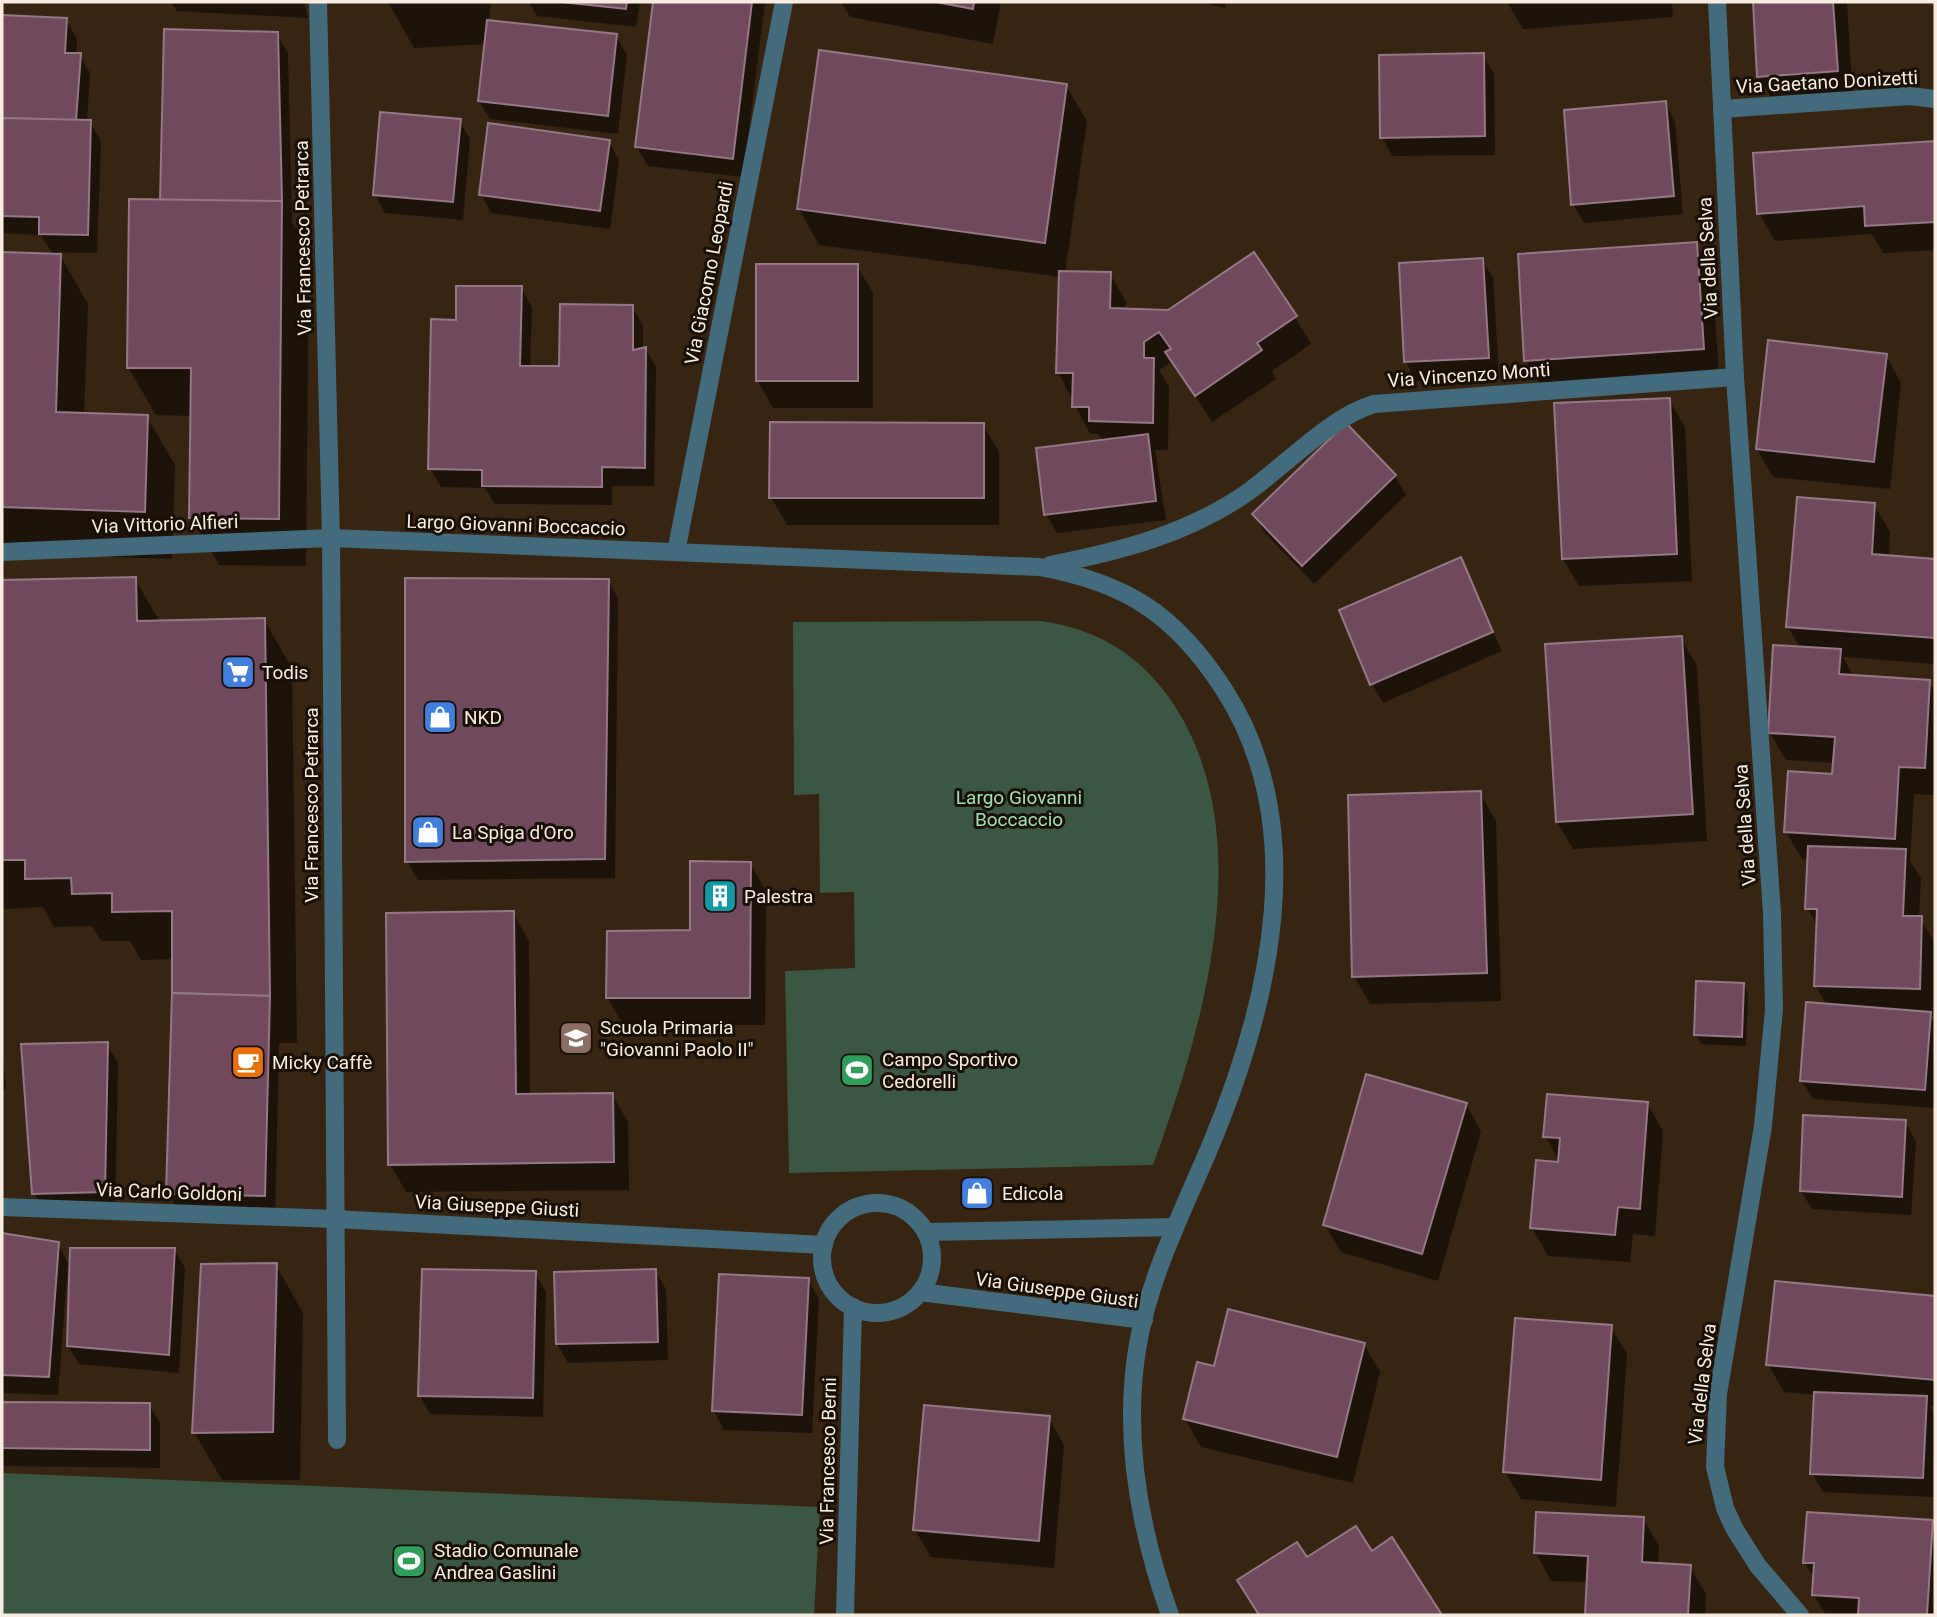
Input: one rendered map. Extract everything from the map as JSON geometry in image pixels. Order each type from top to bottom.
[{"type":"street","name":"Via Francesco Petrarca","points":[[318,2],[331,538],[337,1440]]},
{"type":"street","name":"Via Giacomo Leopardi","points":[[676,552],[784,2]]},
{"type":"street","name":"Via della Selva","points":[[1717,2],[1735,377],[1772,913],[1774,1009],[1763,1126],[1718,1394],[1715,1467],[1725,1508],[1734,1528],[1758,1566],[1800,1615]]},
{"type":"street","name":"Via Gaetano Donizetti","points":[[1722,109],[1910,96],[1935,99]]},
{"type":"street","name":"Via Vincenzo Monti","points":[[1040,567],[1147,543],[1195,524],[1247,493],[1350,414],[1374,404],[1735,377]]},
{"type":"street","name":"Largo Giovanni Boccaccio","points":[[331,538],[1040,567],[1082,575],[1118,589],[1156,611],[1185,637],[1233,703],[1252,747],[1272,815],[1273,895],[1263,983],[1234,1084],[1175,1227],[1143,1320]]},
{"type":"street","name":"Via Vittorio Alfieri","points":[[2,552],[331,538]]},
{"type":"street","points":[[871,1204],[898,1206],[915,1217],[926,1232],[932,1263],[920,1292],[906,1304],[889,1311],[870,1312],[853,1307],[837,1297],[827,1281],[822,1263],[824,1245],[831,1227],[845,1213],[871,1204]]},
{"type":"street","name":"Via Carlo Goldoni","points":[[2,1207],[335,1219]]},
{"type":"street","name":"Via Giuseppe Giusti","points":[[335,1219],[824,1245]]},
{"type":"street","points":[[926,1232],[1175,1227]]},
{"type":"street","name":"Via Giuseppe Giusti","points":[[920,1292],[1143,1320],[1134,1377],[1133,1453],[1145,1531],[1170,1615]]},
{"type":"street","name":"Via Francesco Berni","points":[[845,1615],[853,1307]]},
{"type":"green space","name":"Largo Giovanni Boccaccio","points":[[1040,621],[1060,624],[1096,636],[1128,655],[1156,680],[1168,696],[1197,749],[1213,806],[1218,866],[1215,928],[1205,990],[1190,1051],[1153,1165],[789,1173],[785,971],[855,968],[854,892],[820,893],[819,794],[794,795],[793,622]]},
{"type":"green space","name":"Stadio Comunale Andrea Gaslini","points":[[2,1473],[820,1507],[814,1615],[2,1615]]},
{"type":"building","points":[[561,2],[627,2],[626,9]]},
{"type":"building","points":[[653,2],[752,2],[733,159],[635,147]]},
{"type":"building","points":[[936,2],[974,2],[973,9]]},
{"type":"building","points":[[1753,2],[1833,2],[1838,71],[1757,77]]},
{"type":"building","points":[[2,15],[67,18],[65,53],[81,53],[76,121],[2,118]]},
{"type":"building","points":[[487,20],[617,34],[608,116],[478,101]]},
{"type":"building","points":[[164,29],[278,32],[282,201],[160,201]]},
{"type":"building","points":[[819,50],[1067,84],[1045,243],[797,209]]},
{"type":"building","points":[[1484,53],[1485,136],[1380,138],[1379,55]]},
{"type":"building","points":[[1666,101],[1674,196],[1571,205],[1564,110]]},
{"type":"building","points":[[380,112],[461,119],[453,202],[373,195]]},
{"type":"building","points":[[2,118],[91,120],[88,235],[39,234],[39,217],[2,216]]},
{"type":"building","points":[[488,123],[610,140],[600,211],[479,195]]},
{"type":"building","points":[[1935,141],[1935,222],[1865,226],[1864,206],[1757,214],[1753,153]]},
{"type":"building","points":[[129,199],[282,201],[279,519],[189,518],[191,368],[127,368]]},
{"type":"building","points":[[1697,242],[1704,349],[1524,361],[1518,254]]},
{"type":"building","points":[[2,252],[61,254],[56,412],[148,415],[145,512],[2,507]]},
{"type":"building","points":[[1254,252],[1297,316],[1257,343],[1262,350],[1195,396],[1165,352],[1171,349],[1159,332],[1144,342],[1144,358],[1154,358],[1153,423],[1089,421],[1089,407],[1072,407],[1073,373],[1056,373],[1059,271],[1111,272],[1110,308],[1168,310]]},
{"type":"building","points":[[1483,258],[1489,358],[1404,362],[1399,263]]},
{"type":"building","points":[[756,264],[858,264],[858,381],[756,381]]},
{"type":"building","points":[[456,286],[522,286],[520,366],[559,366],[560,304],[633,305],[633,350],[646,347],[645,468],[602,467],[602,487],[482,486],[482,470],[428,469],[431,319],[456,320]]},
{"type":"building","points":[[1768,340],[1887,354],[1874,462],[1756,449]]},
{"type":"building","points":[[1670,398],[1677,554],[1562,559],[1554,403]]},
{"type":"building","points":[[770,422],[984,423],[984,498],[769,498]]},
{"type":"building","points":[[1346,423],[1396,475],[1302,566],[1252,514]]},
{"type":"building","points":[[1148,434],[1156,501],[1044,515],[1036,448]]},
{"type":"building","points":[[1797,497],[1875,503],[1872,554],[1935,559],[1935,638],[1786,627]]},
{"type":"building","points":[[1461,557],[1493,632],[1370,685],[1339,610]]},
{"type":"building","points":[[136,577],[137,621],[265,618],[270,996],[172,993],[172,911],[112,912],[112,893],[72,894],[71,878],[25,879],[25,860],[2,860],[2,580]]},
{"type":"building","points":[[405,578],[609,579],[605,859],[405,862]]},
{"type":"building","points":[[1682,636],[1693,814],[1556,822],[1545,644]]},
{"type":"building","points":[[1773,645],[1841,649],[1839,674],[1930,680],[1925,768],[1899,767],[1895,839],[1784,832],[1788,771],[1832,774],[1835,737],[1768,733]]},
{"type":"building","points":[[1481,791],[1487,973],[1352,977],[1348,795]]},
{"type":"building","points":[[1808,846],[1906,849],[1903,916],[1922,916],[1920,989],[1814,986],[1817,909],[1805,909]]},
{"type":"building","name":"Palestra","points":[[690,861],[751,862],[750,998],[606,998],[607,931],[690,930]]},
{"type":"building","points":[[514,911],[516,1094],[613,1093],[614,1162],[388,1165],[386,913]]},
{"type":"building","points":[[1696,981],[1744,983],[1742,1037],[1694,1035]]},
{"type":"building","points":[[172,993],[270,996],[265,1196],[166,1194]]},
{"type":"building","points":[[1806,1002],[1931,1012],[1925,1090],[1800,1081]]},
{"type":"building","points":[[108,1042],[105,1192],[32,1194],[21,1044]]},
{"type":"building","points":[[1366,1074],[1467,1103],[1422,1254],[1323,1225]]},
{"type":"building","points":[[1547,1094],[1648,1102],[1640,1209],[1618,1207],[1615,1235],[1530,1228],[1536,1160],[1558,1162],[1560,1138],[1543,1137]]},
{"type":"building","points":[[1803,1115],[1906,1120],[1902,1197],[1800,1191]]},
{"type":"building","points":[[2,1233],[59,1242],[49,1377],[2,1375]]},
{"type":"building","points":[[70,1248],[175,1248],[169,1355],[67,1346]]},
{"type":"building","points":[[277,1263],[273,1432],[192,1433],[201,1264]]},
{"type":"building","points":[[422,1269],[536,1271],[533,1398],[418,1396]]},
{"type":"building","points":[[656,1269],[658,1342],[556,1344],[554,1272]]},
{"type":"building","points":[[719,1274],[809,1278],[802,1415],[712,1411]]},
{"type":"building","points":[[1775,1281],[1935,1296],[1935,1380],[1766,1365]]},
{"type":"building","points":[[1228,1309],[1365,1343],[1337,1457],[1183,1419],[1197,1362],[1214,1366]]},
{"type":"building","points":[[1515,1318],[1612,1325],[1601,1480],[1503,1472]]},
{"type":"building","points":[[1814,1392],[1927,1396],[1923,1478],[1810,1474]]},
{"type":"building","points":[[2,1402],[150,1403],[150,1450],[2,1448]]},
{"type":"building","points":[[924,1405],[1050,1416],[1039,1541],[913,1530]]},
{"type":"building","points":[[1536,1512],[1644,1517],[1642,1562],[1691,1565],[1688,1615],[1585,1615],[1588,1556],[1534,1553]]},
{"type":"building","points":[[1807,1512],[1933,1520],[1927,1615],[1858,1615],[1859,1598],[1812,1595],[1814,1563],[1803,1563]]},
{"type":"building","points":[[1356,1526],[1372,1551],[1392,1537],[1442,1615],[1259,1615],[1237,1580],[1297,1542],[1307,1557]]},
{"type":"place","name":"Todis","points":[[238,672]]},
{"type":"place","name":"NKD","points":[[440,717]]},
{"type":"place","name":"La Spiga d'Oro","points":[[428,832]]},
{"type":"place","name":"Palestra","points":[[720,896]]},
{"type":"place","name":"Scuola Primaria \"Giovanni Paolo II\"","points":[[576,1038]]},
{"type":"place","name":"Micky Caffè","points":[[248,1062]]},
{"type":"place","name":"Campo Sportivo Cedorelli","points":[[857,1070]]},
{"type":"place","name":"Edicola","points":[[977,1193]]},
{"type":"place","name":"Stadio Comunale Andrea Gaslini","points":[[409,1561]]}]
